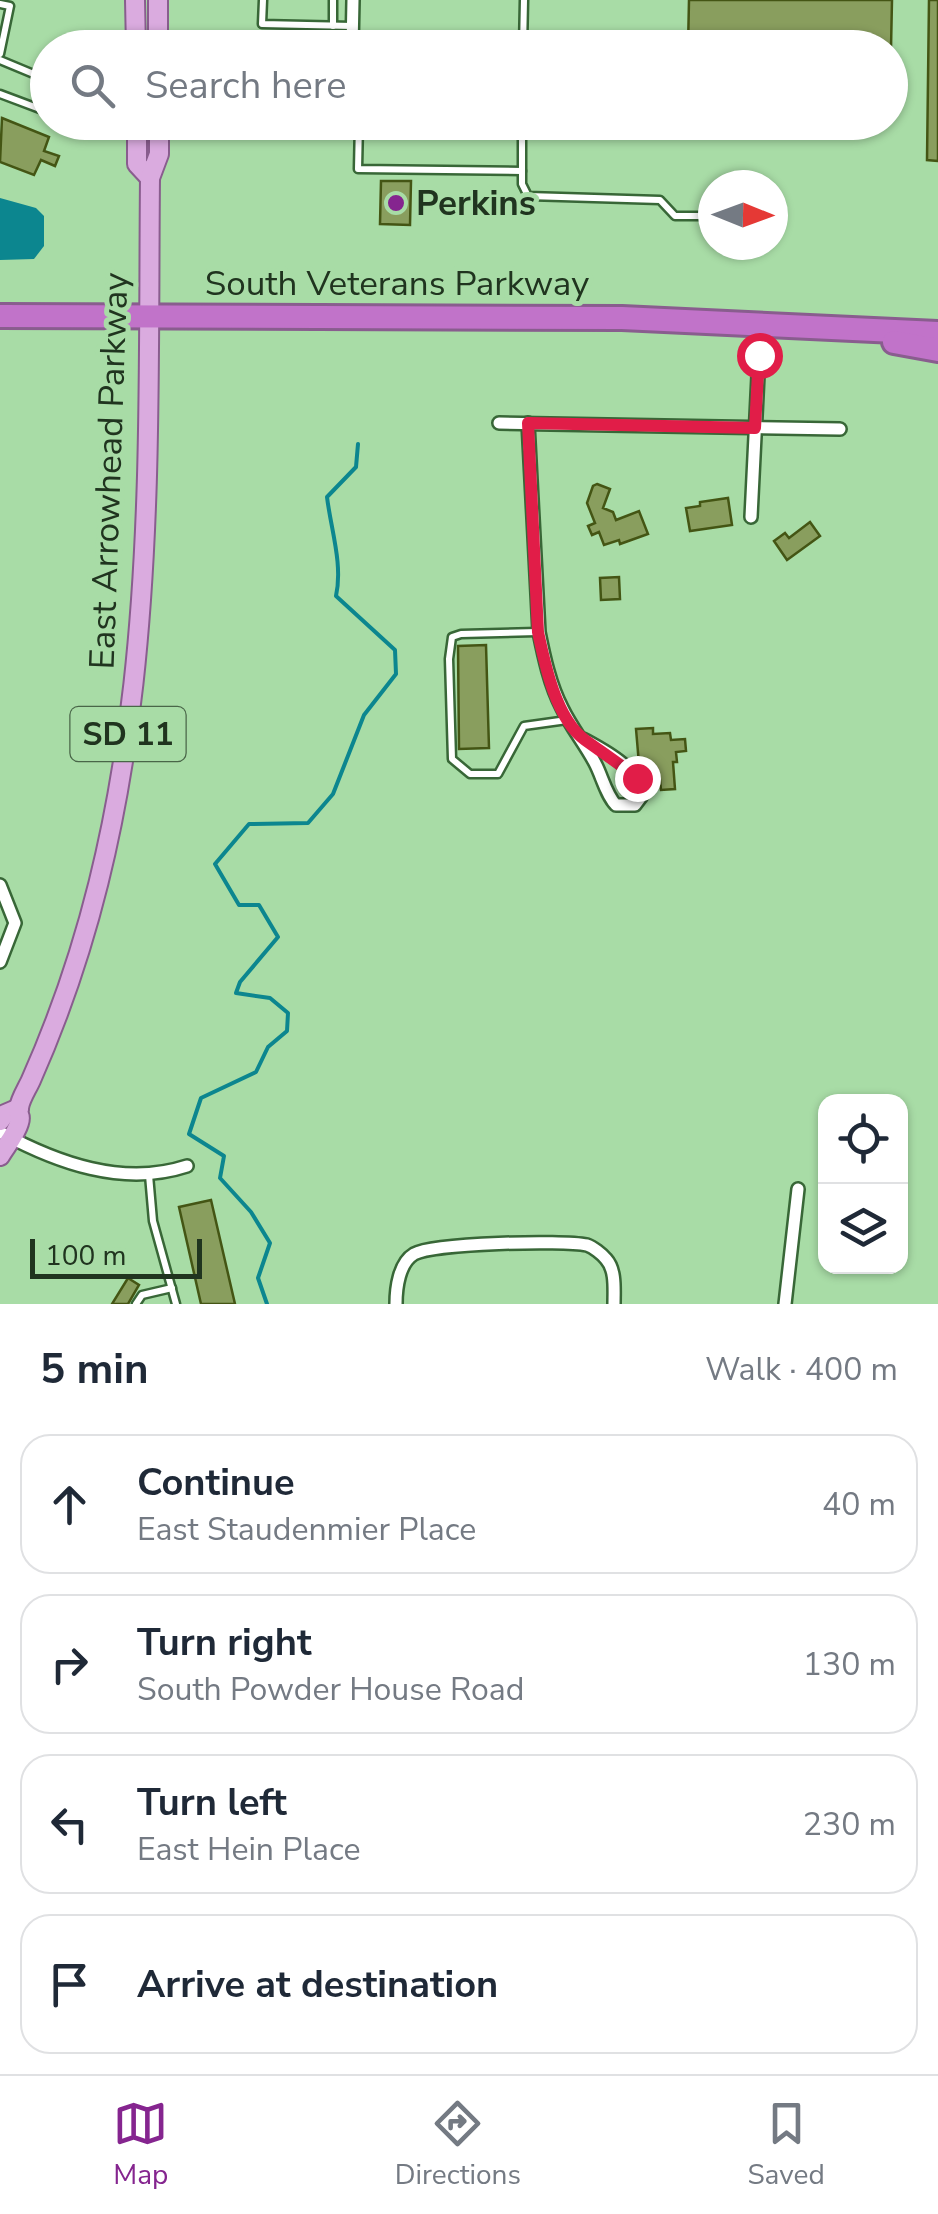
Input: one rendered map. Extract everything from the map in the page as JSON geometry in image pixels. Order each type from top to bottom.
[{"type":"highway","name":"South Veterans Parkway","points":[[0,316],[622,318],[792,324]]},
{"type":"highway","points":[[792,324],[938,333]]},
{"type":"highway","points":[[792,324],[938,350]]},
{"type":"main road","points":[[135,0],[136,30]]},
{"type":"main road","points":[[158,0],[158,30]]},
{"type":"main road","name":"East Arrowhead Parkway","points":[[137,140],[137,164],[150,178]]},
{"type":"main road","name":"East Arrowhead Parkway","points":[[0,1156],[5,1114],[19,1108],[50,1038],[80,950],[101,873],[124,756],[138,660],[145,565],[150,178],[159,154],[159,140]]},
{"type":"street","points":[[352,30],[353,0]]},
{"type":"street","points":[[750,517],[759,355],[757,323]]},
{"type":"street","points":[[499,423],[840,430]]},
{"type":"street","points":[[528,423],[538,632],[561,708],[583,739],[611,800],[616,806],[635,804],[641,798],[637,778],[602,749],[583,739]]},
{"type":"street","points":[[0,886],[15,923],[0,962]]},
{"type":"street","points":[[4,1130],[84,1167],[114,1175],[149,1175],[187,1166]]},
{"type":"street","points":[[786,1304],[798,1189]]},
{"type":"street","points":[[396,1304],[403,1266],[414,1254],[504,1244],[590,1246],[608,1260],[614,1277],[614,1304]]},
{"type":"lane","points":[[263,0],[262,24],[352,26]]},
{"type":"lane","points":[[332,26],[333,0]]},
{"type":"lane","points":[[523,30],[524,0]]},
{"type":"lane","points":[[0,4],[10,6],[0,57],[30,71]]},
{"type":"lane","points":[[0,94],[30,105]]},
{"type":"lane","points":[[359,140],[358,169],[522,170]]},
{"type":"lane","points":[[522,140],[522,184],[528,196],[660,200],[675,216],[698,216]]},
{"type":"lane","points":[[538,632],[452,637],[452,759],[470,774],[498,774],[524,726],[569,720]]},
{"type":"lane","points":[[149,1175],[153,1221],[176,1304]]},
{"type":"lane","points":[[136,1304],[142,1296],[172,1288]]},
{"type":"water","points":[[0,198],[36,208],[44,216],[44,246],[34,259],[0,260]]},
{"type":"building","points":[[689,0],[892,0],[891,30],[688,30]]},
{"type":"building","points":[[929,0],[938,0],[938,161],[927,160]]},
{"type":"building","points":[[2,118],[30,129],[30,140],[48,140],[44,151],[59,156],[55,166],[41,160],[34,175],[0,162]]},
{"type":"building","name":"Perkins","points":[[381,181],[411,181],[410,225],[380,224]]},
{"type":"building","points":[[597,484],[610,489],[603,508],[613,512],[616,520],[639,511],[648,534],[604,545],[599,532],[592,535],[588,526],[595,523],[587,503]]},
{"type":"building","points":[[728,498],[732,525],[690,531],[686,508]]},
{"type":"building","points":[[810,522],[820,536],[787,560],[774,541],[785,533],[789,538]]},
{"type":"building","points":[[619,577],[620,599],[601,600],[600,578]]},
{"type":"building","points":[[486,645],[489,748],[459,749],[458,646]]},
{"type":"building","points":[[653,728],[653,734],[670,733],[671,740],[685,739],[686,751],[676,752],[677,762],[673,762],[675,789],[661,790],[660,780],[653,780],[651,763],[639,764],[636,729]]},
{"type":"building","points":[[211,1200],[235,1304],[201,1304],[179,1207]]},
{"type":"building","points":[[128,1278],[139,1285],[128,1304],[112,1304]]},
{"type":"waterway","points":[[267,1304],[258,1278],[270,1243],[251,1212],[220,1178],[224,1156],[189,1134],[201,1098],[256,1072],[268,1047],[287,1031],[288,1013],[270,998],[236,993],[240,982],[278,937],[259,905],[239,905],[215,864],[249,824],[308,823],[333,794],[364,715],[396,674],[395,650],[336,596],[337,559],[327,497],[356,467],[358,444]]},
{"type":"place","name":"Perkins","points":[[396,203]]},
{"type":"route","points":[[637,778],[575,730],[561,708],[543,652],[538,632],[528,423],[755,428],[759,355]]}]
